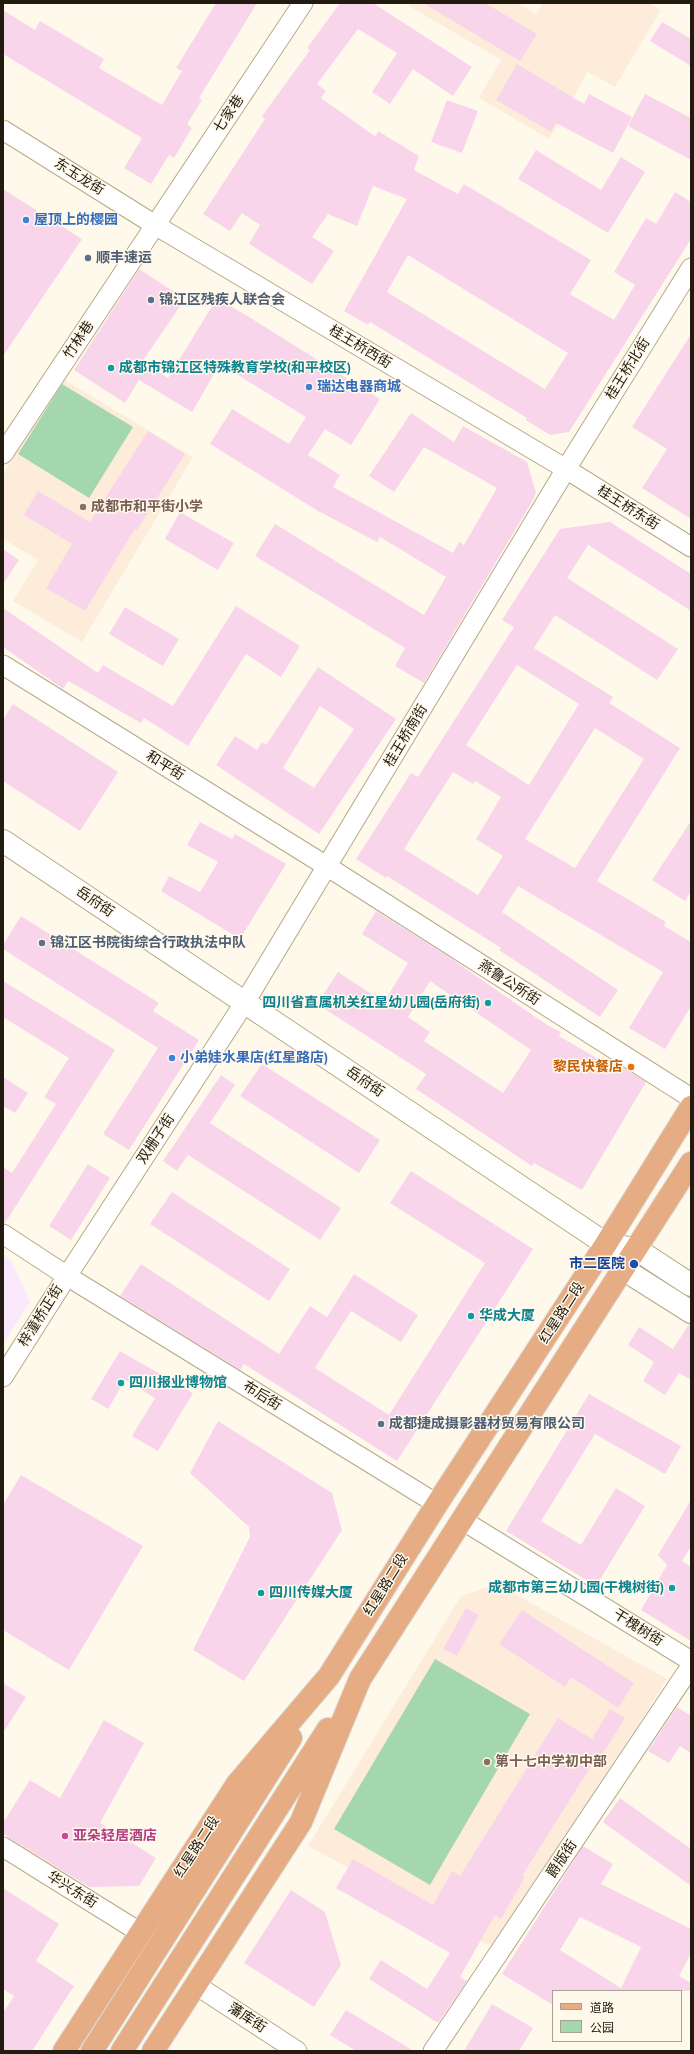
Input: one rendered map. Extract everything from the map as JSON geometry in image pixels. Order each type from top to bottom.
[{"type":"main road","name":"红星路二段","points":[[64,2051],[237,1784],[329,1676],[437,1504],[606,1244],[691,1107]]},
{"type":"main road","name":"红星路二段","points":[[154,2051],[301,1822],[360,1679],[691,1162]]},
{"type":"main road","points":[[92,2051],[329,1676]]},
{"type":"main road","points":[[122,2051],[360,1679]]},
{"type":"street","name":"七家巷","points":[[155,225],[303,3]]},
{"type":"street","name":"东玉龙街","points":[[3,130],[155,225]]},
{"type":"street","name":"竹林巷","points":[[3,454],[155,225]]},
{"type":"street","name":"桂王桥西街","points":[[155,225],[566,469]]},
{"type":"street","name":"桂王桥北街","points":[[566,469],[691,268]]},
{"type":"street","name":"桂王桥东街","points":[[566,469],[691,547]]},
{"type":"street","name":"桂王桥南街","points":[[245,1002],[328,867],[566,469]]},
{"type":"street","name":"和平街","points":[[3,665],[328,867]]},
{"type":"street","name":"岳府街","points":[[3,841],[606,1244]]},
{"type":"street","name":"燕鲁公所街","points":[[328,867],[691,1098]]},
{"type":"street","name":"双栅子街","points":[[67,1276],[245,1002]]},
{"type":"street","name":"布后街","points":[[3,1234],[67,1276],[437,1504]]},
{"type":"street","points":[[606,1244],[636,1249],[691,1285]]},
{"type":"street","points":[[606,1244],[623,1269],[691,1312]]},
{"type":"street","name":"梓潼桥正街","points":[[3,1377],[67,1276]]},
{"type":"street","name":"干槐树街","points":[[462,1520],[691,1661]]},
{"type":"street","name":"爵版街","points":[[433,2051],[691,1666]]},
{"type":"street","name":"华兴东街","points":[[3,1847],[141,1933]]},
{"type":"street","name":"藩库街","points":[[196,1985],[297,2051]]},
{"type":"shaded area","points":[[411,3],[518,3],[536,14],[543,3],[649,3],[661,10],[615,87],[588,72],[549,139],[479,98],[501,60],[409,6]]},
{"type":"shaded area","name":"成都市和平街小学","points":[[61,378],[193,457],[82,642],[13,601],[38,560],[3,539],[3,475]]},
{"type":"shaded area","points":[[3,1255],[11,1260],[30,1302],[3,1344]]},
{"type":"shaded area","name":"第十七中学初中部","points":[[497,1584],[667,1679],[498,1950],[308,1846],[461,1596]]},
{"type":"green space","points":[[62,384],[133,427],[89,498],[18,454]]},
{"type":"green space","points":[[435,1659],[530,1714],[430,1885],[334,1829]]},
{"type":"building","points":[[216,3],[257,3],[199,98],[202,100],[187,124],[192,128],[174,158],[169,155],[151,184],[124,168],[142,138],[3,54],[3,10],[35,30],[40,21],[104,59],[99,68],[162,105],[182,71],[176,68]]},
{"type":"building","points":[[340,3],[373,3],[472,67],[453,96],[413,69],[390,104],[372,92],[397,53],[358,29],[317,84],[326,91],[321,98],[376,137],[378,131],[419,156],[414,170],[458,194],[464,184],[591,260],[570,294],[614,320],[635,285],[614,272],[646,218],[656,224],[675,192],[691,202],[691,239],[569,432],[550,435],[526,420],[527,418],[370,322],[368,325],[344,311],[407,199],[373,186],[357,226],[328,214],[312,237],[334,251],[312,284],[249,244],[260,225],[242,213],[230,231],[203,214],[265,119],[262,116],[310,50],[307,48]],"holes":[[[408,255],[568,353],[545,389],[387,292]]]},
{"type":"building","points":[[423,3],[485,3],[537,34],[520,61]]},
{"type":"building","points":[[662,22],[691,39],[691,66],[650,41]]},
{"type":"building","points":[[517,64],[584,104],[589,94],[632,117],[613,153],[556,123],[551,132],[496,100]]},
{"type":"building","points":[[645,94],[691,118],[691,160],[628,126]]},
{"type":"building","points":[[447,100],[478,111],[462,153],[431,142]]},
{"type":"building","points":[[536,150],[601,190],[621,157],[645,172],[608,233],[518,179]]},
{"type":"building","points":[[3,189],[82,239],[3,356]]},
{"type":"building","points":[[139,269],[185,299],[142,362],[168,378],[217,298],[249,317],[380,399],[351,445],[325,429],[308,455],[340,475],[333,487],[453,553],[459,542],[464,545],[497,488],[424,447],[394,492],[369,476],[411,413],[454,442],[463,426],[527,462],[536,493],[533,500],[424,683],[395,666],[405,648],[255,556],[275,524],[424,615],[446,577],[380,537],[377,542],[318,511],[210,444],[232,409],[289,444],[306,417],[220,364],[192,412],[139,380],[125,403],[74,370]]},
{"type":"building","points":[[691,334],[691,519],[642,488],[667,449],[632,427]]},
{"type":"building","points":[[148,431],[185,454],[137,530],[135,529],[85,611],[46,588],[72,544],[24,515],[38,491],[90,522]]},
{"type":"building","points":[[180,512],[234,543],[218,570],[165,539]]},
{"type":"building","points":[[610,522],[691,574],[691,611],[588,545],[567,578],[678,649],[657,680],[555,615],[534,648],[613,697],[609,703],[680,748],[597,881],[666,922],[664,926],[691,942],[691,1006],[665,1049],[629,1028],[663,972],[518,886],[502,912],[618,990],[600,1017],[499,950],[501,948],[387,876],[386,878],[356,859],[411,773],[418,777],[514,627],[502,620],[560,529]],"holes":[[[517,665],[579,704],[529,785],[466,745]],[[595,728],[644,759],[575,868],[525,839]],[[453,772],[473,784],[475,781],[501,797],[476,839],[503,856],[478,895],[404,849]]]},
{"type":"building","points":[[3,549],[19,560],[3,584]]},
{"type":"building","points":[[236,606],[300,646],[281,677],[246,654],[188,746],[144,718],[141,723],[68,681],[63,689],[3,647],[3,608],[98,673],[103,665],[173,706]]},
{"type":"building","points":[[125,607],[179,639],[163,666],[109,634]]},
{"type":"building","points":[[318,667],[396,719],[319,834],[216,765],[235,736],[257,750],[262,742],[266,745]],"holes":[[[320,706],[354,729],[314,788],[283,768]]]},
{"type":"building","points":[[13,704],[118,772],[80,831],[3,781],[3,720]]},
{"type":"building","points":[[691,821],[691,891],[685,901],[652,880]]},
{"type":"building","points":[[200,822],[232,839],[235,834],[286,864],[240,939],[161,891],[169,876],[200,892],[218,862],[187,845]]},
{"type":"building","points":[[376,911],[446,955],[547,1025],[561,1032],[559,1036],[610,1066],[612,1061],[646,1082],[582,1190],[534,1163],[532,1166],[416,1089],[426,1074],[317,1004],[338,972],[384,1002],[408,963],[362,934]],"holes":[[[430,981],[531,1050],[503,1093],[424,1041],[430,1032],[408,1017]]]},
{"type":"building","points":[[21,916],[159,1003],[153,1011],[199,1040],[129,1150],[103,1134],[158,1048],[3,949],[3,945]]},
{"type":"building","points":[[3,981],[115,1050],[5,1223],[3,1223],[3,1167],[12,1173],[56,1104],[44,1097],[69,1058],[3,1017]]},
{"type":"building","points":[[262,1064],[380,1140],[359,1173],[240,1096]]},
{"type":"building","points":[[221,1075],[235,1085],[210,1123],[341,1208],[320,1240],[188,1155],[177,1171],[163,1161]]},
{"type":"building","points":[[3,1077],[28,1093],[15,1113],[3,1106]]},
{"type":"building","points":[[88,1164],[110,1178],[71,1240],[49,1226]]},
{"type":"building","name":"华成大厦","points":[[411,1171],[533,1249],[397,1461],[244,1364],[240,1370],[120,1296],[141,1264],[279,1354],[310,1306],[327,1317],[354,1274],[418,1315],[401,1342],[351,1311],[315,1368],[389,1415],[485,1263],[390,1203]]},
{"type":"building","points":[[172,1192],[290,1269],[269,1301],[150,1224]]},
{"type":"building","points":[[689,1324],[691,1324],[691,1380],[679,1373],[665,1395],[643,1381],[654,1362],[628,1345],[639,1327],[673,1349]]},
{"type":"building","points":[[120,1351],[193,1393],[158,1451],[132,1436],[155,1398],[125,1380],[108,1409],[91,1399]]},
{"type":"building","points":[[589,1394],[681,1446],[665,1474],[595,1434],[541,1521],[581,1545],[616,1488],[645,1506],[596,1586],[506,1531]]},
{"type":"building","name":"四川传媒大厦","points":[[218,1421],[332,1493],[342,1530],[244,1681],[193,1650],[250,1537],[249,1527],[190,1473]]},
{"type":"building","points":[[21,1475],[143,1546],[69,1670],[3,1630],[3,1505]]},
{"type":"building","name":"成都市第三幼儿园(干槐树街)","points":[[691,1500],[691,1546],[682,1561],[691,1567],[691,1641],[641,1610],[667,1565],[658,1555]]},
{"type":"building","points":[[466,1608],[479,1615],[457,1656],[443,1649]]},
{"type":"building","points":[[522,1610],[634,1683],[618,1708],[571,1677],[565,1687],[499,1644]]},
{"type":"building","points":[[3,1683],[26,1697],[3,1733]]},
{"type":"building","points":[[677,1707],[691,1716],[691,1753],[680,1746],[669,1763],[648,1751]]},
{"type":"building","points":[[610,1709],[625,1718],[601,1757],[598,1755],[522,1876],[525,1877],[501,1919],[495,1915],[460,1977],[467,1981],[438,2023],[369,1979],[381,1960],[427,1989],[450,1953],[336,1888],[353,1859],[433,1905],[452,1871],[460,1876],[558,1718],[592,1739]]},
{"type":"building","points":[[104,1720],[144,1743],[100,1823],[156,1858],[139,1886],[89,1887],[3,1834],[3,1823],[30,1780],[60,1798]]},
{"type":"building","points":[[620,1798],[691,1849],[691,1886],[603,1822]]},
{"type":"building","points":[[583,1846],[613,1864],[601,1884],[691,1929],[691,1953],[679,1976],[691,1983],[691,1991],[552,1990],[552,2004],[502,1974]],"holes":[[[580,1917],[641,1947],[621,1988],[560,1950]]]},
{"type":"building","points":[[3,1888],[59,1924],[36,1961],[74,1986],[32,2051],[3,2051],[3,2013],[14,1996],[3,1989]]},
{"type":"building","points":[[291,1890],[325,1912],[341,1965],[314,2007],[244,1963]]},
{"type":"building","points":[[492,2004],[533,2028],[519,2051],[464,2051]]},
{"type":"building","points":[[346,2010],[414,2051],[356,2051],[330,2035]]},
{"type":"place","name":"屋顶上的樱园","points":[[26,220]]},
{"type":"place","name":"顺丰速运","points":[[88,258]]},
{"type":"place","name":"锦江区残疾人联合会","points":[[151,300]]},
{"type":"place","name":"成都市锦江区特殊教育学校(和平校区)","points":[[111,368]]},
{"type":"place","name":"瑞达电器商城","points":[[309,387]]},
{"type":"place","name":"成都市和平街小学","points":[[83,507]]},
{"type":"place","name":"锦江区书院街综合行政执法中队","points":[[42,943]]},
{"type":"place","name":"四川省直属机关红星幼儿园(岳府街)","points":[[488,1003]]},
{"type":"place","name":"小弟娃水果店(红星路店)","points":[[172,1058]]},
{"type":"place","name":"黎民快餐店","points":[[631,1067]]},
{"type":"place","name":"市二医院","points":[[634,1264]]},
{"type":"place","name":"华成大厦","points":[[471,1316]]},
{"type":"place","name":"四川报业博物馆","points":[[121,1383]]},
{"type":"place","name":"成都捷成摄影器材贸易有限公司","points":[[381,1424]]},
{"type":"place","name":"成都市第三幼儿园(干槐树街)","points":[[672,1588]]},
{"type":"place","name":"四川传媒大厦","points":[[261,1593]]},
{"type":"place","name":"第十七中学初中部","points":[[487,1762]]},
{"type":"place","name":"亚朵轻居酒店","points":[[65,1836]]}]
